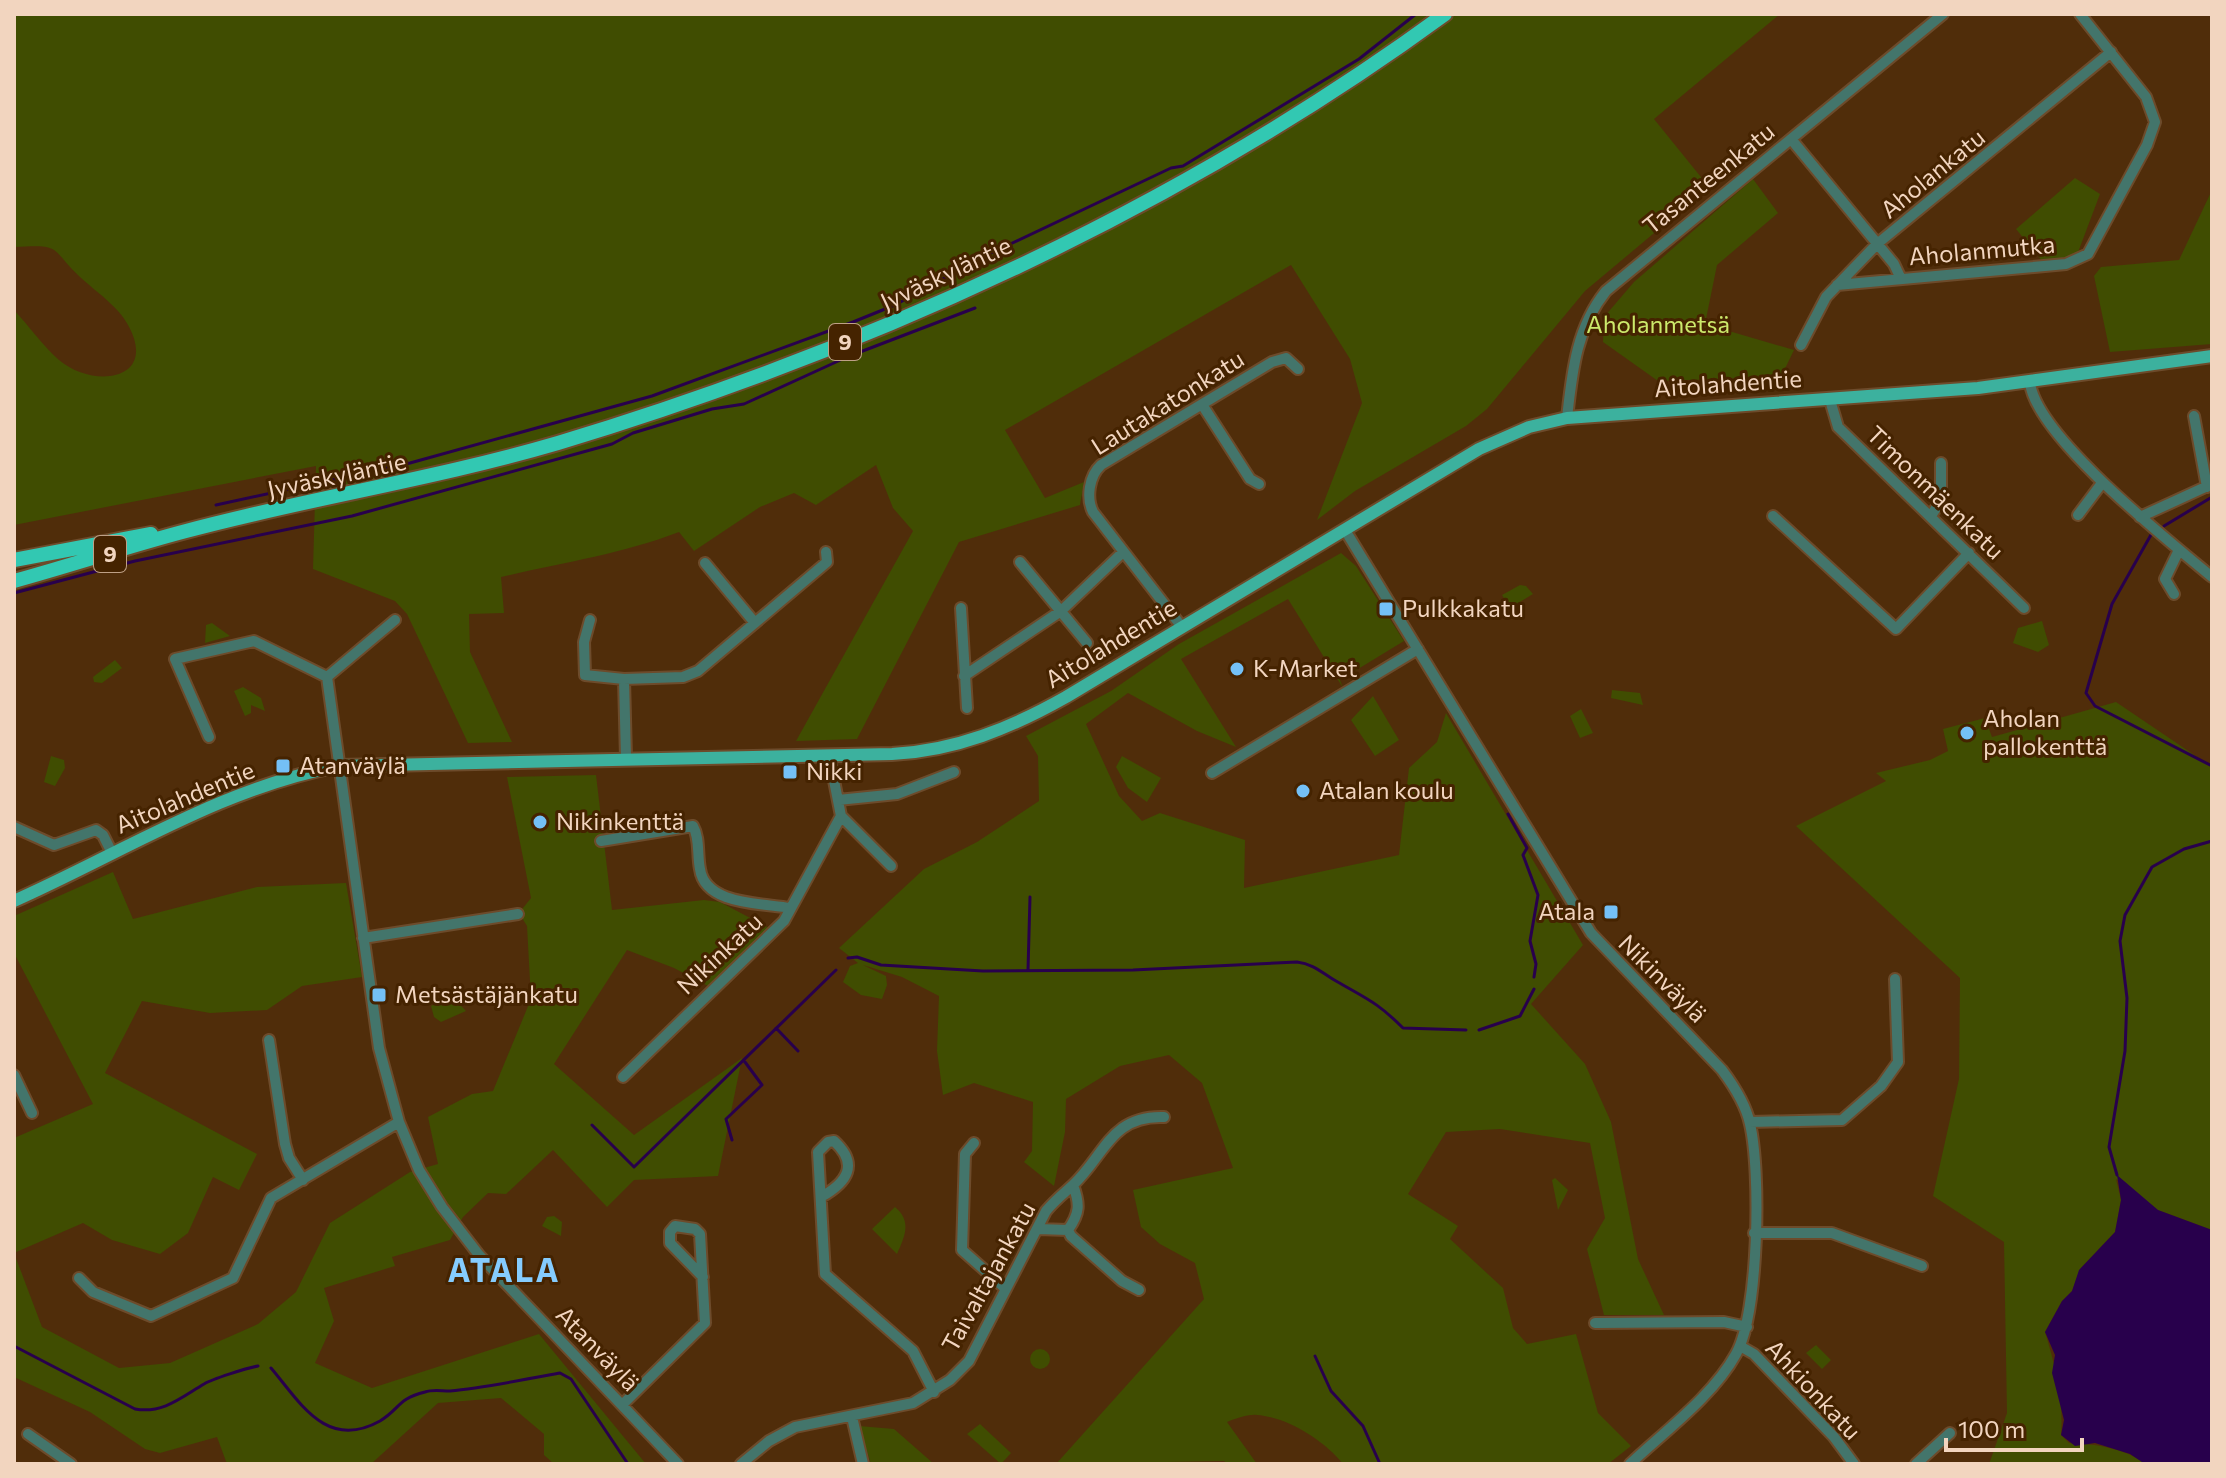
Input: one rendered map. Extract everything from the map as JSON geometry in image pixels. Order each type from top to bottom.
[{"type":"highway","name":"Jyväskyläntie","points":[[187,531],[427,478],[556,443],[786,366],[902,319],[1061,244],[1167,188],[1305,107],[1445,14]]},
{"type":"highway","name":"9","points":[[14,560],[104,541],[187,531]]},
{"type":"highway","name":"9","points":[[14,581],[187,531]]},
{"type":"main road","name":"Aitolahdentie","points":[[14,901],[244,794],[300,774],[339,766],[924,751],[993,733],[1066,697],[1479,449],[1529,427],[1567,418],[2030,383],[2212,356]]},
{"type":"street","name":"Tasanteenkatu","points":[[1567,418],[1578,342],[1589,315],[1606,291],[1943,14]]},
{"type":"street","name":"Aholanmutka","points":[[1837,285],[2066,264],[2088,254],[2147,145],[2155,122],[2146,97],[2080,14]]},
{"type":"street","name":"Aholankatu","points":[[1801,345],[1837,285],[1877,244],[2111,52]]},
{"type":"street","points":[[1791,139],[1894,264],[1901,279]]},
{"type":"street","name":"Lautakatonkatu","points":[[1182,627],[1122,553],[1090,505],[1095,470],[1279,359],[1290,360],[1298,369]]},
{"type":"street","points":[[2030,383],[2035,402],[2102,483],[2212,577]]},
{"type":"street","name":"Timonmäenkatu","points":[[1830,400],[1838,427],[2024,608]]},
{"type":"street","points":[[1203,406],[1250,479],[1259,484]]},
{"type":"street","points":[[2140,517],[2209,486],[2194,416]]},
{"type":"street","points":[[1931,516],[1941,500],[1941,463]]},
{"type":"street","points":[[2078,515],[2102,483]]},
{"type":"street","points":[[1773,516],[1896,629],[1969,553]]},
{"type":"street","name":"Nikinväylä","points":[[1345,530],[1591,933],[1722,1070],[1738,1093],[1750,1122],[1754,1233],[1753,1295],[1747,1327],[1740,1346],[1720,1377],[1630,1464]]},
{"type":"street","points":[[2174,594],[2165,579],[2179,550]]},
{"type":"street","points":[[590,620],[584,642],[585,675],[624,679],[683,677],[698,671],[827,562],[826,552]]},
{"type":"street","points":[[964,676],[1061,611],[1122,553]]},
{"type":"street","points":[[1020,562],[1087,643]]},
{"type":"street","points":[[705,563],[755,623]]},
{"type":"street","points":[[961,608],[967,708]]},
{"type":"street","points":[[209,737],[175,659],[254,641],[327,677],[395,620]]},
{"type":"street","points":[[1212,773],[1418,649]]},
{"type":"street","name":"Atanväylä","points":[[327,677],[379,1048],[399,1122],[419,1170],[466,1240],[678,1464]]},
{"type":"street","points":[[624,679],[626,758]]},
{"type":"street","points":[[829,755],[841,816],[891,866]]},
{"type":"street","points":[[838,800],[897,794],[954,772]]},
{"type":"street","name":"Nikinkatu","points":[[623,1077],[784,921],[841,816]]},
{"type":"street","points":[[601,841],[693,826],[702,879],[708,889],[720,895],[790,908]]},
{"type":"street","points":[[14,827],[54,845],[93,829],[103,835],[112,853]]},
{"type":"street","points":[[363,938],[518,914]]},
{"type":"street","points":[[1750,1122],[1842,1120],[1871,1096],[1898,1062],[1895,979]]},
{"type":"street","points":[[269,1040],[285,1144],[289,1158],[303,1180]]},
{"type":"street","points":[[14,1075],[32,1113]]},
{"type":"street","name":"Taivaltajankatu","points":[[741,1464],[769,1441],[795,1427],[913,1403],[934,1392],[969,1361],[1058,1195],[1073,1185],[1116,1130],[1154,1117],[1164,1117]]},
{"type":"street","points":[[79,1278],[93,1292],[142,1314],[162,1312],[233,1278],[267,1204],[399,1122]]},
{"type":"street","points":[[821,1197],[847,1174],[850,1163],[846,1153],[834,1141],[828,1142],[818,1152],[825,1274],[913,1351],[934,1392]]},
{"type":"street","points":[[974,1143],[965,1154],[962,1250],[1006,1289]]},
{"type":"street","points":[[1068,1230],[1078,1217],[1080,1204],[1073,1185]]},
{"type":"street","points":[[623,1404],[705,1323],[703,1277],[700,1234],[695,1229],[675,1226],[670,1232],[670,1243],[703,1277]]},
{"type":"street","points":[[1038,1229],[1068,1230],[1122,1281],[1139,1290]]},
{"type":"street","points":[[1754,1233],[1832,1233],[1922,1266]]},
{"type":"street","name":"Ahkionkatu","points":[[1595,1323],[1727,1322],[1747,1327]]},
{"type":"street","name":"Ahkionkatu","points":[[1740,1346],[1761,1361],[1834,1437],[1854,1464]]},
{"type":"street","points":[[852,1417],[863,1464]]},
{"type":"street","points":[[1916,1464],[1950,1433]]},
{"type":"street","points":[[28,1434],[71,1464]]},
{"type":"green space","points":[[14,14],[1780,14],[1654,119],[1709,187],[1585,291],[1487,409],[1466,426],[1355,491],[1317,520],[1362,403],[1350,359],[1291,265],[1005,430],[1045,498],[1084,482],[1080,505],[959,542],[857,739],[796,741],[913,531],[893,508],[876,465],[816,505],[794,493],[760,507],[694,551],[679,532],[613,552],[501,577],[504,613],[469,614],[470,652],[512,742],[468,743],[407,614],[395,601],[313,569],[316,466],[14,525],[14,310],[59,360],[88,375],[118,374],[129,368],[135,358],[135,344],[119,312],[54,250],[41,246],[14,247]]},
{"type":"green space","points":[[2075,178],[2100,194],[2077,255],[2043,262],[2016,229]]},
{"type":"green space","name":"Aholanmetsä","points":[[1753,179],[1778,213],[1717,265],[1705,324],[1794,350],[1781,377],[1658,381],[1603,342],[1604,317],[1634,282]]},
{"type":"green space","points":[[2212,190],[2212,344],[2110,352],[2094,276],[2101,267],[2179,260]]},
{"type":"green space","points":[[1341,553],[1356,566],[1404,641],[1340,680],[1343,688],[1288,599],[1181,659],[1236,747],[1197,731],[1128,693],[1086,724],[1119,796],[1142,821],[1160,813],[1245,840],[1244,888],[1399,855],[1409,768],[1437,742],[1446,713],[1583,945],[1531,1004],[1585,1064],[1611,1122],[1638,1259],[1664,1315],[1604,1315],[1587,1249],[1605,1218],[1590,1143],[1500,1129],[1446,1132],[1408,1194],[1458,1226],[1450,1239],[1503,1288],[1513,1328],[1527,1344],[1576,1334],[1598,1413],[1631,1446],[1608,1464],[1343,1464],[1326,1447],[1293,1425],[1253,1415],[1227,1422],[1257,1464],[1228,1464],[1224,1461],[1056,1464],[1204,1299],[1195,1263],[1160,1244],[1141,1227],[1133,1190],[1233,1168],[1202,1083],[1169,1055],[1120,1066],[1066,1099],[1065,1132],[1054,1186],[1024,1162],[1032,1151],[1033,1102],[974,1083],[943,1095],[937,1051],[939,996],[902,977],[863,965],[886,976],[887,985],[882,999],[861,995],[843,982],[850,966],[858,963],[839,948],[924,869],[977,842],[1039,801],[1038,756],[1026,736],[1111,691],[1179,644]]},
{"type":"green space","points":[[1520,585],[1526,586],[1533,594],[1510,608],[1502,595]]},
{"type":"green space","points":[[2042,621],[2049,645],[2038,652],[2013,643],[2018,628]]},
{"type":"green space","points":[[212,623],[230,636],[205,643],[206,625]]},
{"type":"green space","points":[[115,660],[122,668],[102,683],[94,682],[93,677]]},
{"type":"green space","points":[[243,687],[261,698],[265,711],[251,705],[251,713],[245,716],[234,691]]},
{"type":"green space","points":[[1612,690],[1640,693],[1643,705],[1611,698]]},
{"type":"green space","points":[[1373,696],[1399,740],[1375,756],[1351,720]]},
{"type":"green space","points":[[2116,702],[2212,767],[2212,1230],[2158,1210],[2116,1179],[2121,1200],[2115,1232],[2081,1268],[2072,1291],[2062,1301],[2045,1332],[2058,1383],[2061,1435],[2069,1443],[2109,1448],[2146,1464],[1989,1464],[2007,1413],[2004,1242],[1933,1196],[1959,1079],[1960,978],[1796,826],[1886,781],[1876,773],[1930,760],[1948,751],[1943,729],[1985,718],[1992,737]]},
{"type":"green space","points":[[1581,709],[1593,733],[1580,738],[1570,716]]},
{"type":"green space","points":[[51,756],[64,760],[65,768],[55,786],[44,782]]},
{"type":"green space","points":[[1122,756],[1161,778],[1147,802],[1128,788],[1116,767]]},
{"type":"green space","points":[[596,775],[612,910],[704,900],[720,902],[769,928],[708,986],[674,968],[627,950],[554,1064],[634,1135],[742,1058],[718,1176],[634,1180],[607,1207],[553,1150],[506,1194],[488,1193],[463,1217],[450,1240],[392,1257],[395,1266],[324,1288],[334,1321],[315,1363],[372,1388],[539,1334],[646,1464],[554,1464],[544,1455],[544,1434],[501,1398],[438,1403],[371,1464],[227,1464],[217,1437],[160,1453],[145,1449],[90,1412],[14,1377],[14,1253],[42,1327],[119,1368],[170,1363],[258,1324],[296,1292],[330,1223],[410,1172],[438,1164],[428,1117],[472,1094],[493,1091],[531,999],[527,926],[519,913],[531,898],[507,777]]},
{"type":"green space","points":[[113,872],[133,919],[257,887],[346,883],[362,977],[302,986],[267,1010],[210,1013],[142,1001],[105,1073],[257,1154],[239,1190],[213,1177],[188,1233],[160,1254],[112,1240],[83,1223],[14,1253],[14,1138],[93,1104],[14,953],[14,916]]},
{"type":"green space","points":[[452,996],[466,1011],[441,1022],[434,1017],[431,1006]]},
{"type":"green space","points":[[1555,1178],[1568,1190],[1558,1210],[1552,1180]]},
{"type":"green space","points":[[895,1207],[905,1223],[897,1254],[872,1229]]},
{"type":"green space","points":[[554,1216],[562,1222],[561,1236],[542,1226],[547,1217]]},
{"type":"green space","points":[[1816,1345],[1831,1360],[1822,1369],[1806,1353]]},
{"type":"green space","points":[[1040,1349],[1047,1352],[1050,1359],[1047,1366],[1040,1369],[1033,1366],[1030,1359],[1033,1352]]},
{"type":"green space","points":[[980,1424],[1011,1453],[1001,1464],[967,1434]]},
{"type":"green space","points":[[859,1426],[894,1429],[934,1464],[871,1464]]},
{"type":"shaded area","points":[[2117,1175],[2158,1210],[2212,1230],[2212,1464],[2145,1464],[2130,1454],[2095,1443],[2075,1446],[2061,1435],[2064,1420],[2052,1373],[2055,1355],[2045,1332],[2062,1301],[2072,1291],[2079,1270],[2115,1232],[2121,1200]]},
{"type":"waterway","points":[[968,264],[1171,168],[1183,166],[1359,59],[1416,14]]},
{"type":"waterway","points":[[216,505],[410,463],[652,396],[895,305],[959,270]]},
{"type":"waterway","points":[[14,593],[135,561],[352,516],[612,444],[633,433],[712,409],[744,404],[847,357],[975,308]]},
{"type":"waterway","points":[[2164,526],[2212,497]]},
{"type":"waterway","points":[[2152,533],[2112,604],[2086,693],[2095,706],[2212,766]]},
{"type":"waterway","points":[[1508,814],[1527,848],[1523,855],[1538,895],[1530,941],[1536,964],[1534,977]]},
{"type":"waterway","points":[[2117,1175],[2109,1147],[2125,1051],[2127,998],[2120,941],[2125,915],[2152,867],[2184,849],[2212,841]]},
{"type":"waterway","points":[[1028,970],[1030,897]]},
{"type":"waterway","points":[[848,958],[857,957],[881,965],[983,971],[1133,970],[1297,962],[1313,967],[1371,1002],[1403,1028],[1466,1030]]},
{"type":"waterway","points":[[592,1125],[634,1167],[836,970]]},
{"type":"waterway","points":[[1479,1030],[1520,1016],[1534,989]]},
{"type":"waterway","points":[[776,1028],[798,1051]]},
{"type":"waterway","points":[[732,1140],[726,1119],[762,1085],[745,1062]]},
{"type":"waterway","points":[[14,1346],[135,1409],[145,1410],[163,1407],[208,1382],[258,1366]]},
{"type":"waterway","points":[[1315,1356],[1331,1391],[1363,1426],[1380,1464]]},
{"type":"waterway","points":[[271,1368],[304,1408],[329,1426],[344,1430],[361,1429],[380,1421],[404,1401],[428,1391],[476,1388],[560,1373],[571,1379],[628,1464]]},
{"type":"place","name":"Pulkkakatu","points":[[1386,609]]},
{"type":"place","name":"K-Market","points":[[1237,669]]},
{"type":"place","name":"Aholan pallokenttä","points":[[1967,733]]},
{"type":"place","name":"Atanväylä","points":[[283,766]]},
{"type":"place","name":"Nikki","points":[[790,772]]},
{"type":"place","name":"Atalan koulu","points":[[1303,791]]},
{"type":"place","name":"Nikinkenttä","points":[[540,822]]},
{"type":"place","name":"Atala","points":[[1611,912]]},
{"type":"place","name":"Metsästäjänkatu","points":[[379,995]]},
{"type":"district","name":"ATALA","points":[[504,1271]]}]
